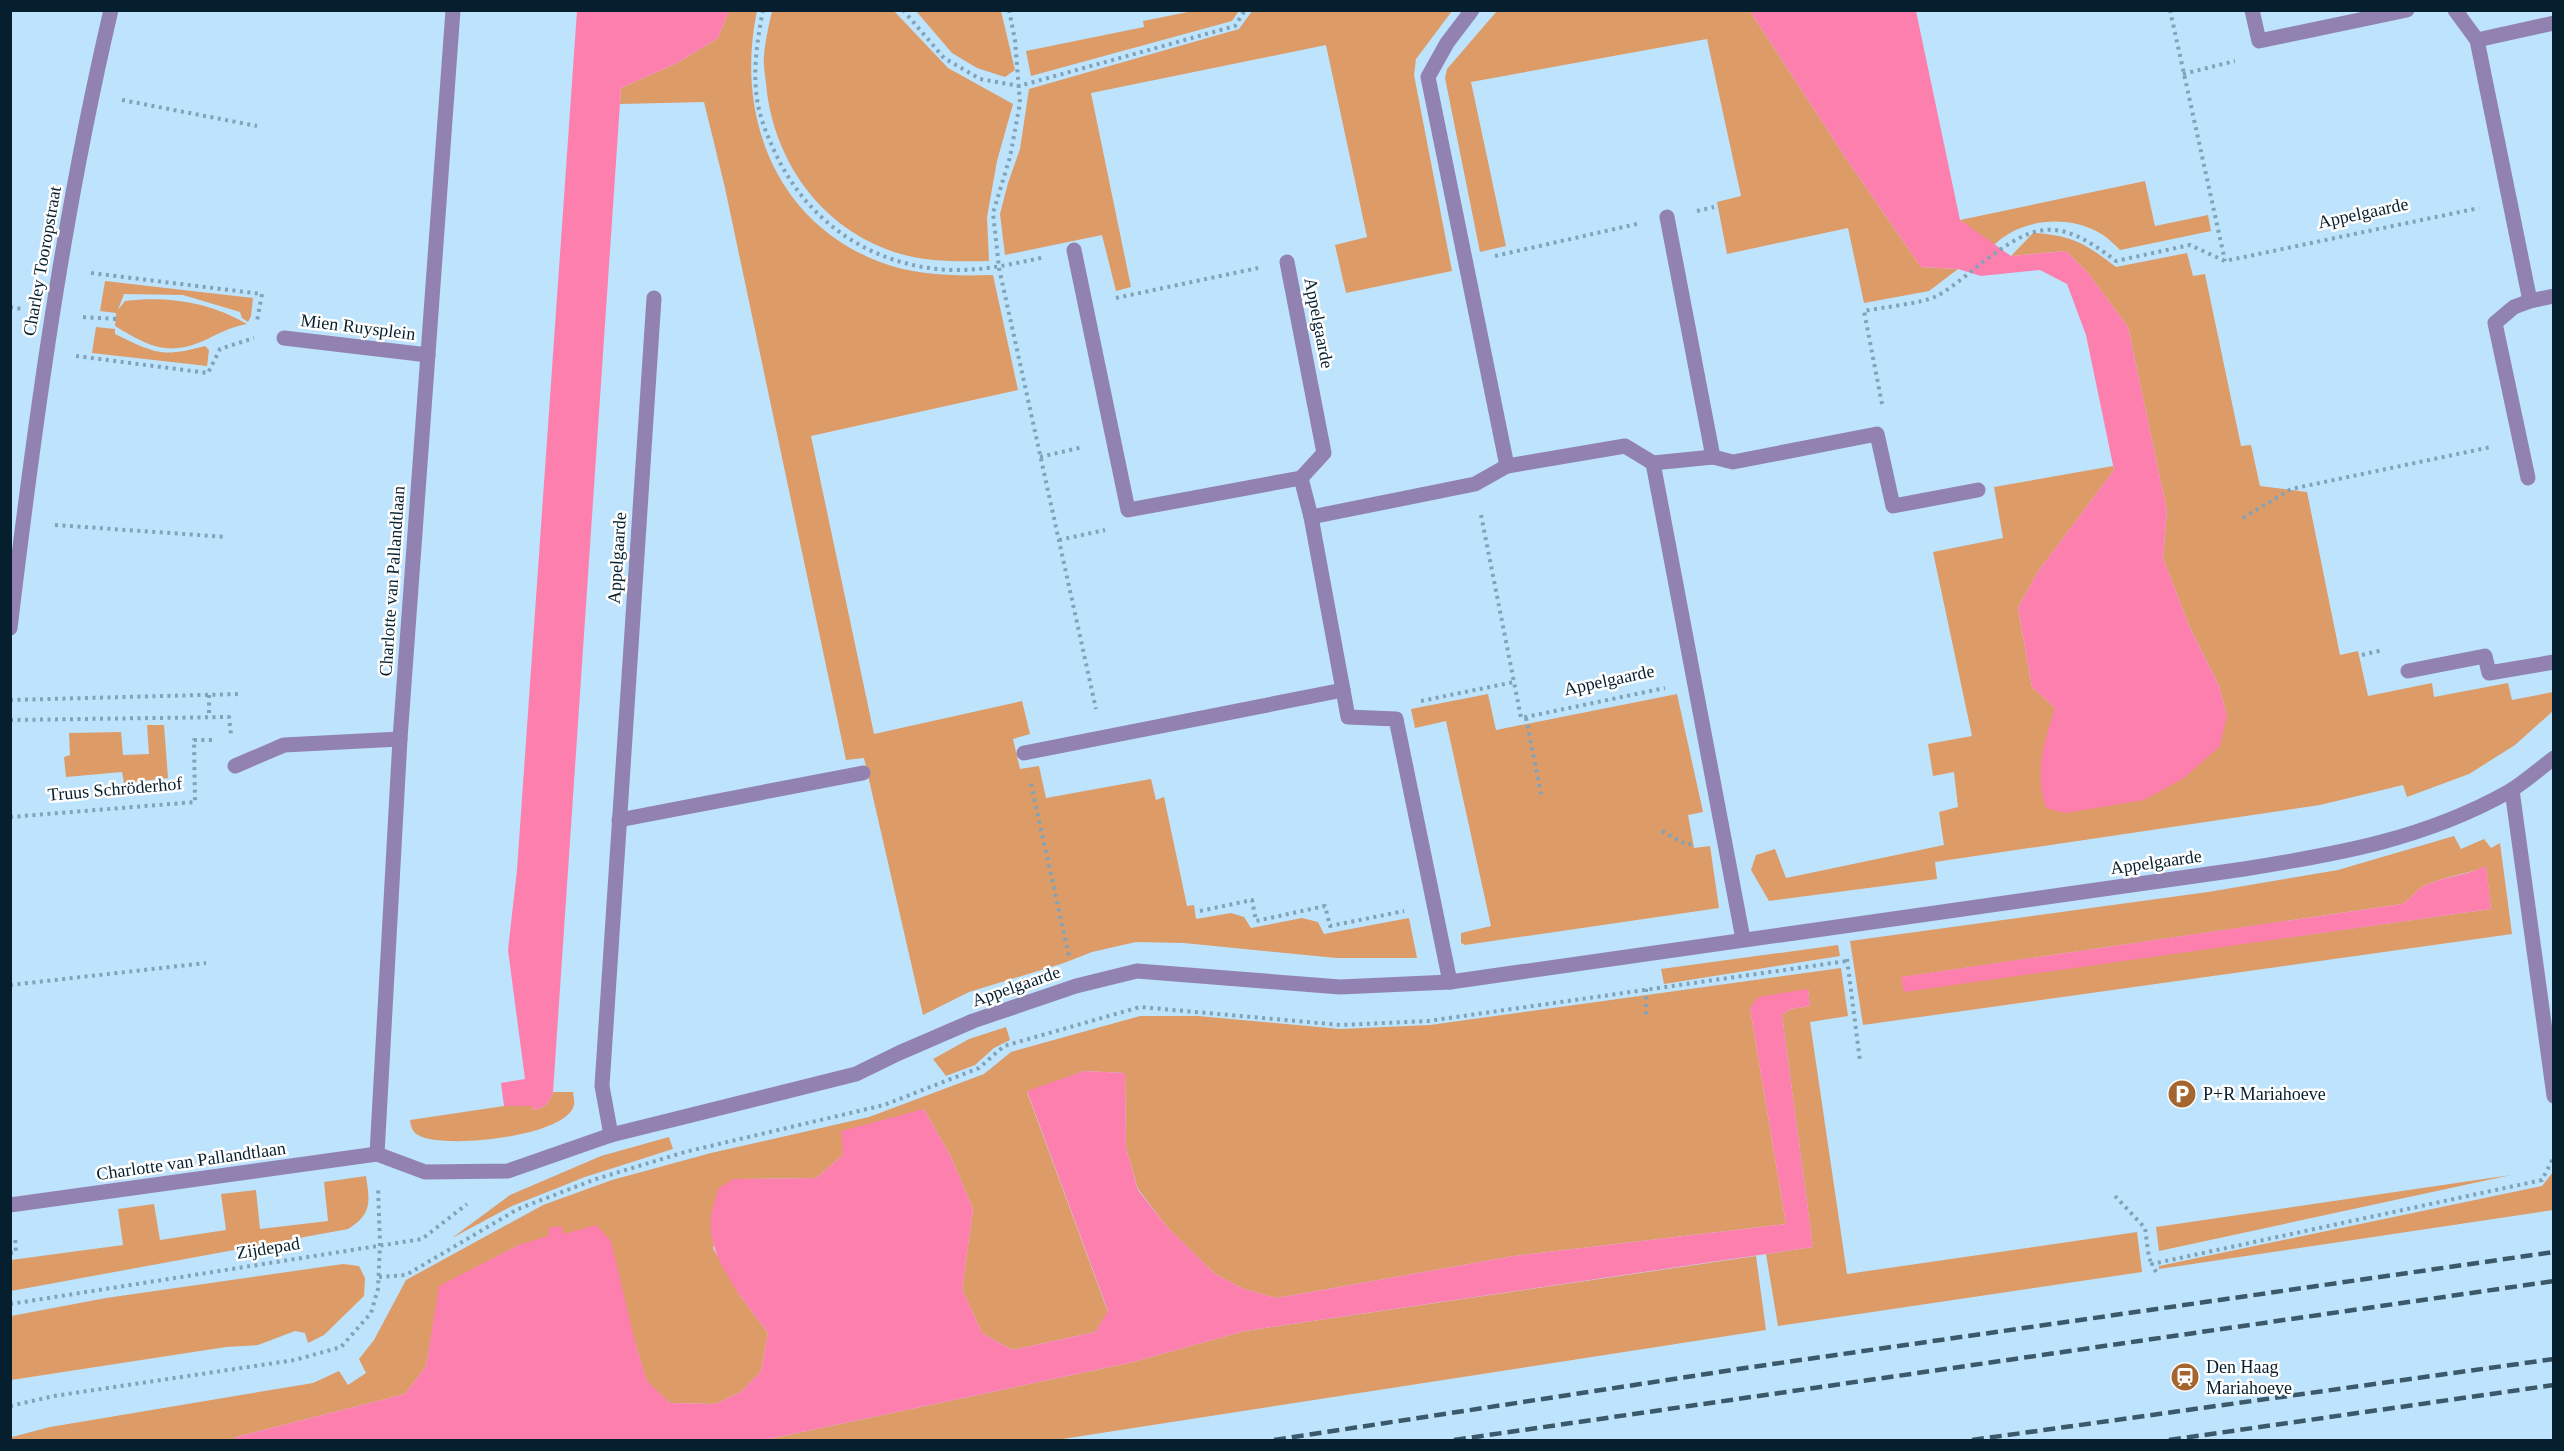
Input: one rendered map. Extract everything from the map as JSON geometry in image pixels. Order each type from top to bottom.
[{"type":"street","name":"Charley Tooropstraat","points":[[10,628],[59,269],[91,94],[111,10]]},
{"type":"street","name":"Charlotte van Pallandtlaan","points":[[377,1154],[400,739],[453,10]]},
{"type":"street","points":[[1472,10],[1447,44],[1428,76],[1507,466]]},
{"type":"street","points":[[2252,10],[2259,41],[2407,10]]},
{"type":"street","points":[[2455,10],[2477,40],[2530,301]]},
{"type":"street","points":[[2477,40],[2553,23]]},
{"type":"street","points":[[1667,217],[1713,457]]},
{"type":"street","points":[[1074,250],[1128,510],[1301,478],[1311,517],[1348,717],[1396,719],[1450,982]]},
{"type":"street","name":"Appelgaarde","points":[[1287,262],[1324,453],[1301,478]]},
{"type":"street","points":[[2528,478],[2495,323],[2514,307],[2553,296]]},
{"type":"street","name":"Appelgaarde","points":[[611,1135],[602,1086],[654,298]]},
{"type":"street","name":"Mien Ruysplein","points":[[284,338],[428,355]]},
{"type":"street","points":[[1311,517],[1475,484],[1507,466],[1625,446],[1653,463],[1713,457],[1733,462],[1876,434],[1893,506],[1978,490]]},
{"type":"street","points":[[1653,463],[1743,939]]},
{"type":"street","points":[[2409,671],[2485,656],[2488,673],[2553,662]]},
{"type":"street","points":[[1024,753],[1343,690]]},
{"type":"street","points":[[235,766],[284,745],[400,739]]},
{"type":"street","name":"Appelgaarde","points":[[508,1171],[611,1135],[856,1074],[973,1021],[1076,986],[1137,971],[1340,987],[1450,982],[2343,853],[2434,827],[2512,790],[2553,758]]},
{"type":"street","points":[[619,820],[863,773]]},
{"type":"street","points":[[2512,790],[2553,1096]]},
{"type":"street","name":"Charlotte van Pallandtlaan","points":[[10,1205],[377,1154],[425,1172],[508,1171]]},
{"type":"path","points":[[763,10],[757,42],[755,73],[758,107],[783,171],[804,201],[831,226],[854,243],[883,256],[916,265],[950,270],[999,268],[1074,250]]},
{"type":"path","points":[[903,10],[944,58],[980,79],[1019,86],[1234,26],[1245,10]]},
{"type":"path","points":[[1009,10],[1015,40],[1020,103],[1010,157],[993,213],[999,268],[1101,738]]},
{"type":"path","points":[[2170,10],[2225,261]]},
{"type":"path","points":[[2183,74],[2243,59],[2259,41]]},
{"type":"path","points":[[91,94],[257,126]]},
{"type":"path","name":"Appelgaarde","points":[[2225,261],[2509,202]]},
{"type":"path","points":[[1465,263],[1714,207]]},
{"type":"path","points":[[1876,434],[1885,416],[1864,311],[1936,297],[2006,244],[2033,230],[2059,230],[2089,240],[2116,261],[2190,245],[2225,261]]},
{"type":"path","name":"Appelgaarde","points":[[1086,305],[1287,262]]},
{"type":"path","points":[[46,352],[208,373],[220,349],[254,338],[261,294],[59,269]]},
{"type":"path","points":[[1040,457],[1114,440]]},
{"type":"path","points":[[2243,518],[2291,489],[2520,441]]},
{"type":"path","points":[[1475,484],[1521,718],[1526,718],[1541,794]]},
{"type":"path","points":[[1059,540],[1112,528],[1128,510]]},
{"type":"path","points":[[23,523],[227,537]]},
{"type":"path","name":"Appelgaarde","points":[[1526,718],[1695,681]]},
{"type":"path","points":[[1415,703],[1514,682]]},
{"type":"path","points":[[10,700],[240,694]]},
{"type":"path","points":[[10,720],[209,717],[209,695]]},
{"type":"path","name":"Truus Schröderhof","points":[[10,817],[195,802],[194,740],[232,740],[228,717],[209,717]]},
{"type":"path","points":[[1024,753],[1076,986]]},
{"type":"path","points":[[1200,911],[1252,900],[1256,921],[1326,906],[1330,926],[1434,906]]},
{"type":"path","points":[[1842,926],[1860,1061]]},
{"type":"path","points":[[379,1277],[406,1275],[518,1209],[596,1179],[685,1152],[884,1105],[979,1068],[1005,1046],[1140,1007],[1341,1025],[1428,1021],[1847,960]]},
{"type":"path","points":[[10,985],[206,963]]},
{"type":"path","points":[[10,1406],[54,1396],[295,1360],[341,1347],[371,1313],[378,1289],[380,1244],[377,1154]]},
{"type":"path","points":[[2152,1264],[2542,1180],[2553,1156]]},
{"type":"path","name":"Zijdepad","points":[[10,1304],[422,1239],[508,1171]]},
{"type":"path","points":[[2115,1196],[2145,1228],[2149,1258],[2156,1272]]},
{"type":"shaded area","points":[[577,11],[729,11],[718,38],[677,63],[621,88],[553,1092],[546,1104],[533,1110],[532,1106],[504,1106],[501,1083],[525,1079],[508,950],[517,870]]},
{"type":"shaded area","points":[[729,11],[757,11],[752,50],[752,88],[759,126],[771,160],[789,192],[813,221],[844,244],[880,262],[922,273],[993,275],[1018,390],[811,436],[874,734],[1022,701],[1030,734],[1013,739],[1020,769],[1039,766],[1046,798],[1151,779],[1156,800],[1164,797],[1187,906],[1194,905],[1196,919],[1231,913],[1244,917],[1251,928],[1302,918],[1318,922],[1324,934],[1409,918],[1417,958],[1336,958],[1184,943],[1136,942],[1092,952],[1064,963],[969,992],[923,1015],[864,758],[846,760],[725,188],[704,102],[620,104],[621,88],[677,63],[718,38]]},
{"type":"shaded area","points":[[772,11],[894,11],[948,68],[1013,104],[997,161],[987,217],[989,261],[934,260],[894,252],[857,235],[817,202],[787,159],[770,109],[764,59]]},
{"type":"shaded area","points":[[916,11],[1001,11],[1015,70],[1005,77],[977,68],[952,53]]},
{"type":"shaded area","points":[[1193,11],[1239,11],[1232,21],[1031,76],[1026,51],[1144,27],[1143,21]]},
{"type":"shaded area","points":[[1252,11],[1452,11],[1416,59],[1414,75],[1452,271],[1346,293],[1335,245],[1367,237],[1326,45],[1091,93],[1131,287],[1116,291],[1102,235],[1005,255],[1000,214],[1020,149],[1029,89],[1239,29]]},
{"type":"shaded area","points":[[1497,11],[1750,11],[1847,160],[1921,267],[1958,269],[1929,291],[1864,303],[1848,228],[1727,254],[1717,202],[1741,196],[1707,39],[1471,82],[1506,246],[1480,252],[1445,78],[1447,69]]},
{"type":"shaded area","points":[[1750,11],[1916,11],[1960,220],[2011,256],[2066,251],[2088,273],[2128,327],[2167,511],[2163,558],[2190,628],[2219,686],[2227,716],[2220,746],[2184,778],[2144,800],[2065,813],[2046,808],[2042,794],[2042,757],[2055,708],[2032,687],[2018,608],[2037,573],[2114,470],[2086,335],[2067,284],[2040,270],[1981,276],[1958,269],[1921,267],[1847,160]]},
{"type":"shaded area","points":[[2145,181],[2155,226],[2208,215],[2211,231],[2120,250],[2090,228],[2076,224],[2046,222],[2018,229],[1994,245],[1960,220]]},
{"type":"shaded area","points":[[2033,233],[2058,236],[2078,242],[2116,267],[2187,253],[2193,276],[2205,274],[2241,446],[2251,445],[2260,486],[2307,492],[2340,655],[2358,651],[2368,696],[2432,683],[2434,697],[2508,683],[2512,700],[2553,692],[2553,711],[2515,745],[2469,774],[2407,797],[2403,785],[2320,805],[1935,862],[1937,879],[1769,901],[1751,870],[1756,855],[1775,849],[1786,878],[1944,845],[1939,812],[1958,807],[1954,772],[1933,776],[1928,744],[1972,736],[1933,552],[2003,538],[1994,487],[2113,466],[2114,470],[2037,573],[2018,608],[2032,687],[2055,708],[2227,716],[2219,686],[2190,628],[2163,558],[2167,511],[2128,327],[2088,273],[2066,251],[2011,256]]},
{"type":"shaded area","points":[[105,281],[253,298],[251,316],[248,322],[242,318],[240,312],[183,295],[124,294],[118,310],[125,301],[172,300],[218,310],[247,324],[190,346],[157,347],[115,326],[116,313],[100,311]]},
{"type":"shaded area","points":[[96,327],[115,329],[115,334],[158,352],[178,352],[205,346],[209,350],[207,366],[92,353]]},
{"type":"shaded area","points":[[1488,694],[1496,730],[1677,694],[1703,812],[1688,815],[1694,848],[1710,846],[1719,908],[1465,945],[1461,943],[1461,933],[1491,926],[1446,721],[1415,728],[1411,709]]},
{"type":"shaded area","points":[[147,725],[164,725],[168,778],[124,783],[122,772],[66,777],[64,757],[70,755],[69,733],[121,732],[123,755],[149,754]]},
{"type":"shaded area","points":[[2454,836],[2461,849],[2484,839],[2491,848],[2500,843],[2512,934],[1863,1025],[1850,941],[2208,892],[2338,870]],"holes":[[[2486,867],[2491,909],[1904,991],[1902,977],[2402,904],[2421,888],[2431,883]]]},
{"type":"shaded area","points":[[2486,866],[2491,909],[1904,992],[1901,977],[2402,904],[2424,886]]},
{"type":"shaded area","points":[[1838,945],[1840,956],[1664,984],[1661,969]]},
{"type":"shaded area","points":[[1841,968],[1848,1016],[1810,1022],[1847,1274],[2137,1232],[2142,1272],[1778,1326],[1766,1254],[1813,1247],[1782,1015],[1791,1009],[1810,1006],[1808,989],[1750,1008],[1786,1224],[1514,1256],[1277,1298],[1244,1289],[1215,1274],[1167,1227],[1138,1189],[1126,1148],[1125,1073],[1084,1071],[1027,1092],[1108,1312],[1095,1332],[1012,1350],[982,1333],[962,1289],[973,1209],[951,1157],[924,1109],[843,1155],[816,1178],[733,1179],[713,1248],[741,1297],[768,1333],[761,1371],[741,1392],[715,1404],[670,1403],[647,1382],[636,1346],[564,1234],[519,1245],[440,1286],[426,1366],[405,1394],[236,1437],[234,1440],[11,1440],[12,1437],[50,1427],[313,1383],[339,1371],[348,1385],[366,1373],[359,1359],[374,1340],[406,1280],[543,1205],[612,1180],[711,1153],[869,1117],[984,1074],[1011,1052],[1140,1016],[1198,1016],[1340,1029],[1430,1025]]},
{"type":"shaded area","points":[[1808,989],[1810,1006],[1791,1009],[1782,1015],[1813,1247],[1245,1331],[1129,1363],[764,1440],[234,1440],[236,1437],[405,1394],[426,1366],[439,1286],[519,1245],[548,1236],[549,1228],[561,1226],[564,1234],[596,1225],[611,1241],[636,1346],[647,1381],[670,1403],[715,1404],[741,1392],[761,1371],[768,1333],[729,1278],[715,1248],[711,1232],[711,1217],[718,1189],[733,1179],[816,1178],[843,1155],[841,1131],[924,1109],[951,1157],[973,1209],[962,1289],[982,1333],[1012,1350],[1095,1332],[1108,1311],[1027,1091],[1084,1071],[1125,1073],[1126,1148],[1138,1190],[1167,1227],[1215,1274],[1244,1289],[1277,1298],[1514,1256],[1786,1224],[1750,1008],[1758,997]]},
{"type":"shaded area","points":[[1006,1027],[1010,1040],[994,1048],[975,1065],[946,1076],[933,1059],[969,1039]]},
{"type":"shaded area","points":[[553,1092],[573,1092],[574,1105],[566,1116],[528,1133],[476,1141],[431,1139],[413,1131],[410,1120],[504,1106],[532,1106],[533,1110],[546,1104]]},
{"type":"shaded area","points":[[669,1137],[673,1149],[585,1177],[512,1206],[452,1238],[510,1195],[601,1156]]},
{"type":"shaded area","points":[[2553,1172],[2553,1210],[2159,1269],[2159,1266],[2542,1186]]},
{"type":"shaded area","points":[[2511,1175],[2159,1251],[2156,1227]]},
{"type":"shaded area","points":[[366,1176],[368,1207],[362,1218],[348,1229],[11,1291],[11,1260],[123,1245],[118,1209],[154,1204],[160,1240],[226,1230],[221,1194],[256,1190],[260,1229],[328,1221],[324,1182]]},
{"type":"shaded area","points":[[1756,1256],[1766,1330],[1056,1440],[764,1440],[1129,1363],[1245,1331]]},
{"type":"shaded area","points":[[343,1264],[359,1266],[365,1278],[364,1296],[324,1335],[308,1343],[305,1333],[295,1331],[258,1345],[226,1347],[11,1380],[11,1316],[106,1298]]},
{"type":"railway","points":[[1274,1440],[1752,1367],[2554,1252]]},
{"type":"railway","points":[[1454,1440],[2554,1281]]},
{"type":"railway","points":[[1972,1440],[2554,1359]]},
{"type":"railway","points":[[2169,1440],[2554,1385]]},
{"type":"place","name":"P+R Mariahoeve","points":[[2182,1094]]},
{"type":"place","name":"Den Haag Mariahoeve","points":[[2185,1377]]}]
